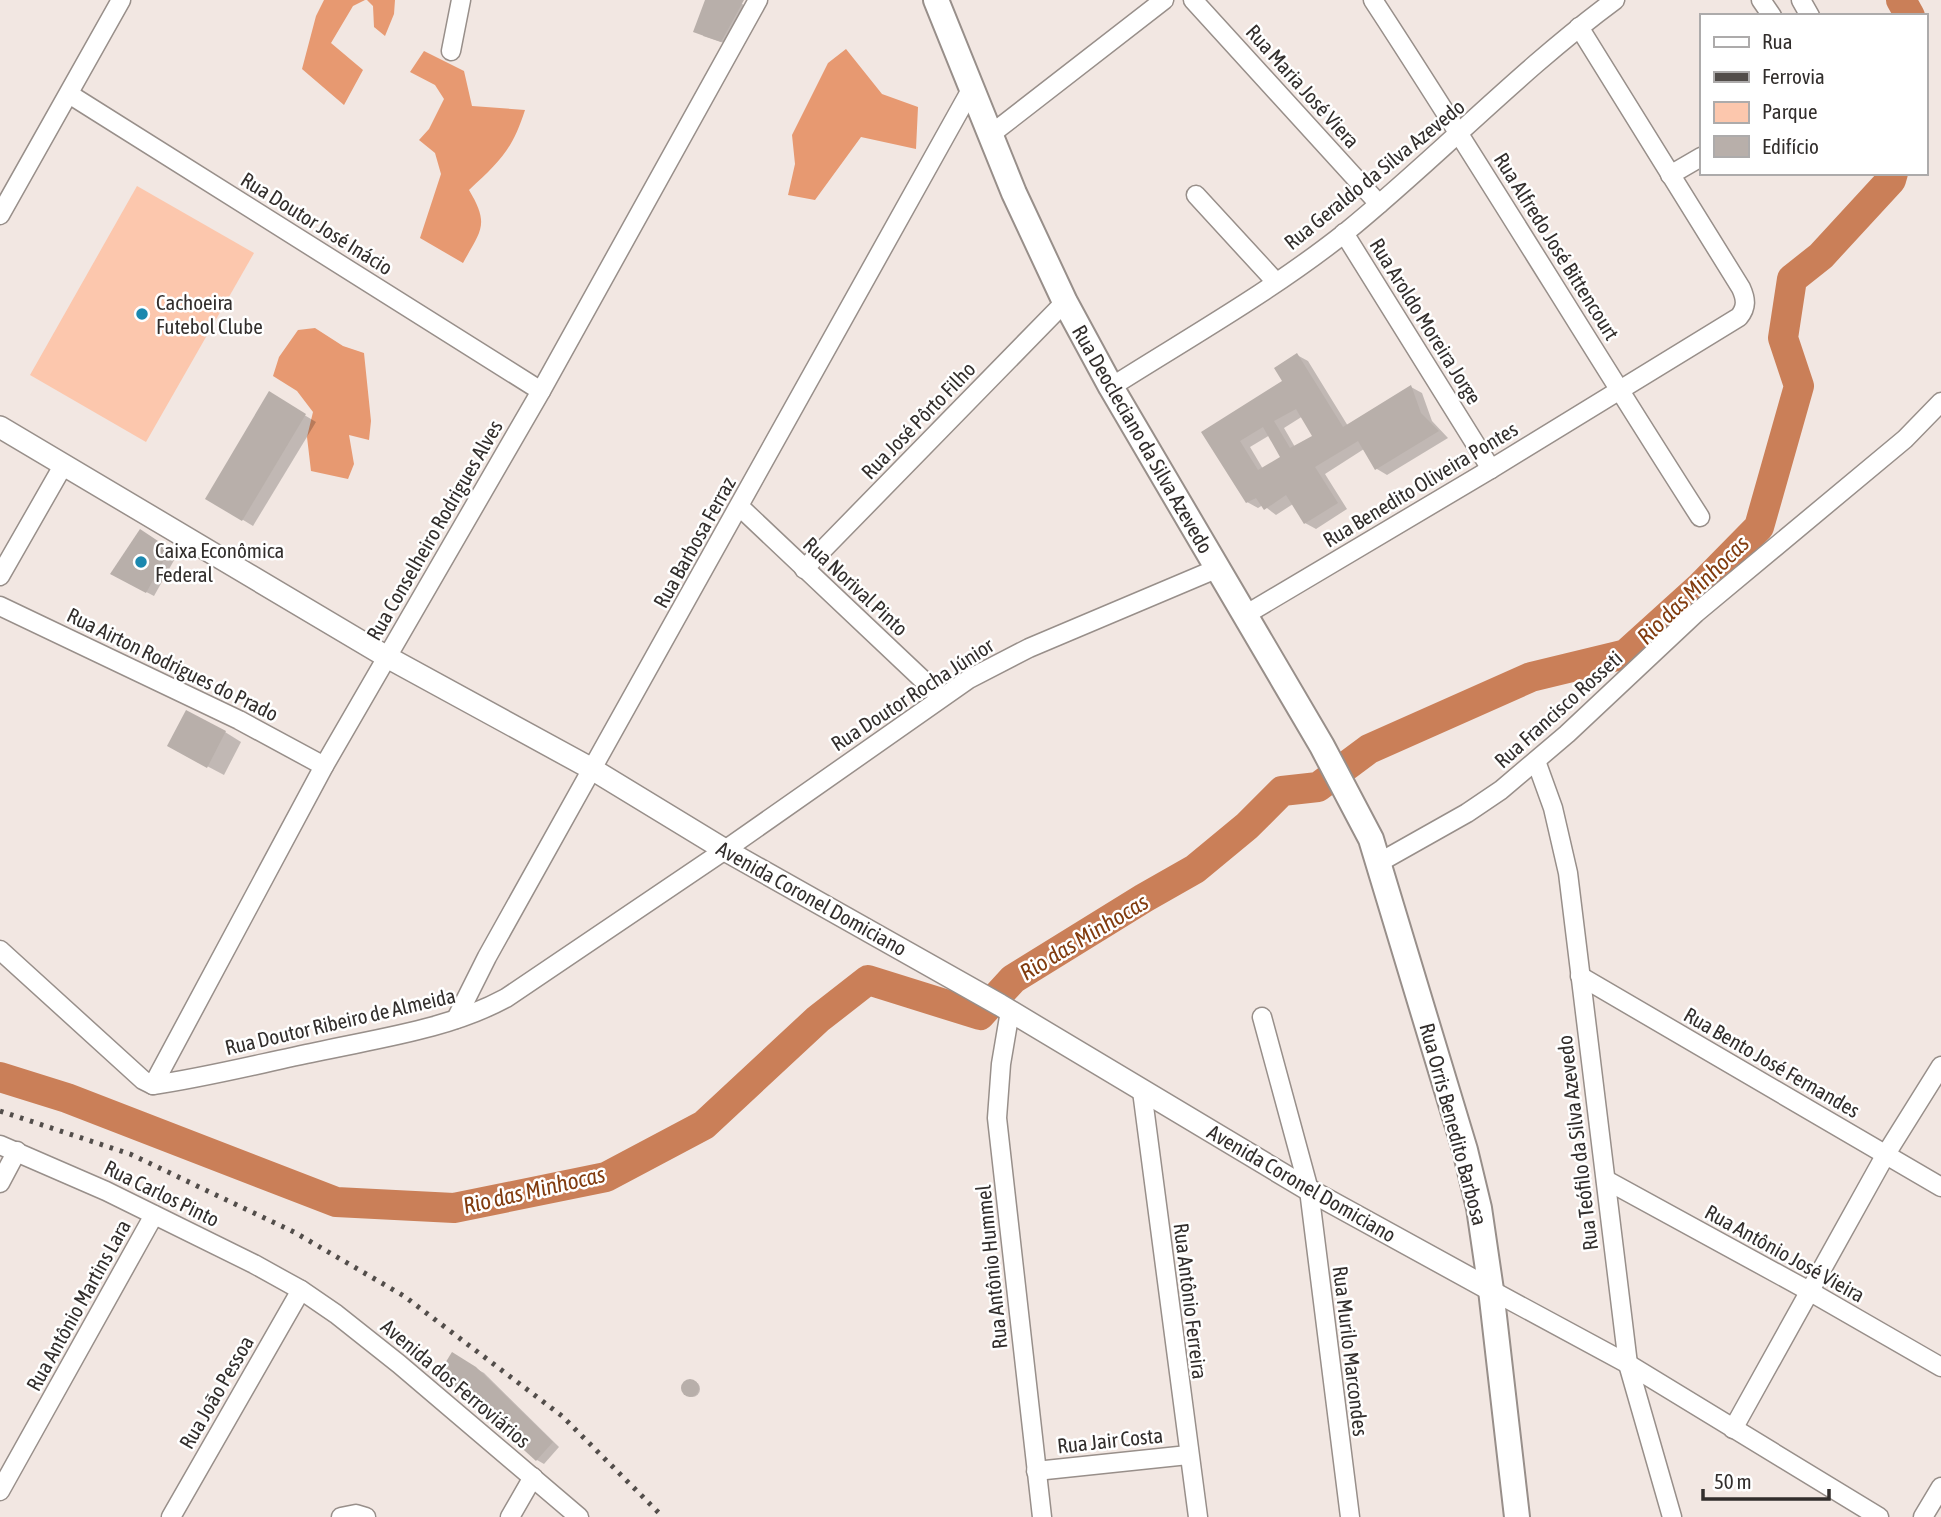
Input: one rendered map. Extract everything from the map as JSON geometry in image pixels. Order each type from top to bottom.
[{"type":"main road","name":"Rua Deocleciano da Silva Azevedo","points":[[936,0],[990,135],[1065,302],[1216,569],[1322,746],[1365,825],[1380,862]]},
{"type":"main road","name":"Rua Orris Benedito Barbosa","points":[[1380,862],[1465,1150],[1479,1208],[1517,1517]]},
{"type":"street","points":[[0,215],[121,0]]},
{"type":"street","points":[[451,51],[461,0]]},
{"type":"street","name":"Rua Conselheiro Rodrigues Alves","points":[[162,1084],[324,766],[541,391],[758,0]]},
{"type":"street","points":[[990,135],[1164,0]]},
{"type":"street","name":"Rua Maria José Viera","points":[[1193,0],[1379,204]]},
{"type":"street","name":"Rua Alfredo José Bittencourt","points":[[1373,0],[1461,133],[1619,391],[1700,517]]},
{"type":"street","name":"Rua Geraldo da Silva Azevedo","points":[[1111,387],[1276,282],[1344,233],[1579,27],[1615,0]]},
{"type":"street","points":[[1579,27],[1670,175],[1700,158]]},
{"type":"street","name":"Rua Barbosa Ferraz","points":[[456,1019],[487,957],[972,88]]},
{"type":"street","name":"Rua Doutor José Inácio","points":[[69,94],[541,391]]},
{"type":"street","name":"Rua Benedito Oliveira Pontes","points":[[1245,615],[1739,317],[1745,306],[1744,294],[1670,175]]},
{"type":"street","points":[[1196,195],[1276,282]]},
{"type":"street","name":"Rua Aroldo Moreira Jorge","points":[[1344,233],[1491,469]]},
{"type":"street","name":"Rua José Pôrto Filho","points":[[804,569],[1065,302]]},
{"type":"street","name":"Rua Francisco Rosseti","points":[[1380,862],[1467,813],[1501,790],[1696,613],[1905,439],[1941,402]]},
{"type":"street","name":"Avenida Coronel Domiciano","points":[[0,427],[387,657],[592,769],[724,850],[1005,1008],[1309,1190],[1628,1364],[1879,1517]]},
{"type":"street","points":[[0,576],[64,464]]},
{"type":"street","name":"Rua Norival Pinto","points":[[740,507],[941,697]]},
{"type":"street","name":"Rua Doutor Rocha Júnior","points":[[724,850],[941,697],[1000,661],[1216,569]]},
{"type":"street","name":"Rua Airton Rodrigues do Prado","points":[[0,606],[239,720],[324,766]]},
{"type":"street","name":"Rua Teófilo da Silva Azevedo","points":[[1536,761],[1562,842],[1628,1364],[1672,1517]]},
{"type":"street","name":"Rua Doutor Ribeiro de Almeida","points":[[162,1084],[400,1034],[487,1008],[506,998],[724,850]]},
{"type":"street","points":[[0,950],[143,1080],[162,1084]]},
{"type":"street","name":"Rua Bento José Fernandes","points":[[1580,976],[1941,1187]]},
{"type":"street","name":"Rua Antônio Hummel","points":[[1005,1008],[997,1118],[1042,1517]]},
{"type":"street","name":"Rua Murilo Marcondes","points":[[1262,1017],[1309,1190],[1350,1517]]},
{"type":"street","points":[[1733,1429],[1886,1154],[1941,1066]]},
{"type":"street","name":"Rua Antônio Ferreira","points":[[1142,1091],[1198,1517]]},
{"type":"street","points":[[0,1183],[8,1148]]},
{"type":"street","name":"Rua Carlos Pinto","points":[[8,1148],[154,1215],[301,1290]]},
{"type":"street","name":"Rua Antônio José Vieira","points":[[1606,1180],[1941,1367]]},
{"type":"street","name":"Rua Antônio Martins Lara","points":[[0,1491],[154,1215]]},
{"type":"street","name":"Avenida dos Ferroviários","points":[[301,1290],[399,1364],[579,1517]]},
{"type":"street","name":"Rua João Pessoa","points":[[171,1517],[301,1290]]},
{"type":"street","name":"Rua Jair Costa","points":[[1037,1471],[1188,1455]]},
{"type":"street","points":[[510,1517],[533,1477]]},
{"type":"street","points":[[1923,1517],[1941,1487]]},
{"type":"street","points":[[341,1517],[356,1514],[366,1517]]},
{"type":"green space","name":"Cachoeira Futebol Clube","points":[[137,186],[254,253],[146,442],[30,375]]},
{"type":"shaded area","points":[[324,0],[365,0],[353,6],[331,43],[363,70],[344,105],[302,69],[316,16]]},
{"type":"shaded area","points":[[367,0],[395,0],[394,14],[385,36],[374,27],[373,6]]},
{"type":"shaded area","points":[[846,49],[882,94],[918,107],[916,149],[861,137],[815,200],[788,195],[795,164],[792,135],[828,63]]},
{"type":"shaded area","points":[[424,51],[464,71],[472,106],[525,110],[515,136],[503,155],[469,190],[476,202],[481,227],[463,263],[420,238],[441,174],[435,153],[419,140],[429,129],[444,99],[435,85],[410,72]]},
{"type":"shaded area","points":[[315,328],[343,346],[364,353],[371,421],[369,440],[349,435],[354,464],[348,479],[311,471],[307,437],[313,412],[297,391],[273,376],[279,357],[298,330]]},
{"type":"building","points":[[705,0],[744,0],[721,42],[693,32]]},
{"type":"building","points":[[1297,353],[1343,427],[1411,385],[1421,413],[1439,431],[1375,470],[1358,441],[1315,467],[1338,503],[1304,524],[1286,495],[1264,510],[1256,498],[1246,503],[1201,432],[1282,381],[1274,368]],"holes":[[[1296,409],[1312,436],[1290,448],[1274,421]],[[1263,427],[1280,457],[1258,470],[1240,441]]]},
{"type":"building","points":[[269,391],[306,414],[242,521],[205,499]]},
{"type":"building","name":"Caixa Econômica Federal","points":[[140,529],[170,549],[146,593],[110,574]]},
{"type":"building","points":[[186,710],[226,731],[207,768],[167,746]]},
{"type":"building","points":[[452,1352],[476,1367],[553,1442],[536,1461],[439,1373]]},
{"type":"building","points":[[690,1379],[696,1382],[699,1388],[696,1394],[690,1397],[684,1394],[681,1388],[684,1382]]},
{"type":"waterway","name":"Rio das Minhocas","points":[[1901,0],[1909,14]]},
{"type":"waterway","name":"Rio das Minhocas","points":[[0,1077],[67,1098],[336,1202],[454,1208],[606,1177],[704,1125],[818,1019],[868,980],[980,1015],[1013,979],[1195,869],[1247,826],[1282,791],[1318,787],[1369,749],[1531,677],[1626,654],[1699,588],[1759,527],[1799,386],[1783,338],[1792,279],[1821,256],[1891,180],[1892,175]]},
{"type":"railway","points":[[0,1111],[130,1154],[294,1232],[404,1296],[562,1416],[663,1517]]},
{"type":"place","name":"Cachoeira Futebol Clube","points":[[142,314]]},
{"type":"place","name":"Caixa Econômica Federal","points":[[141,562]]}]
